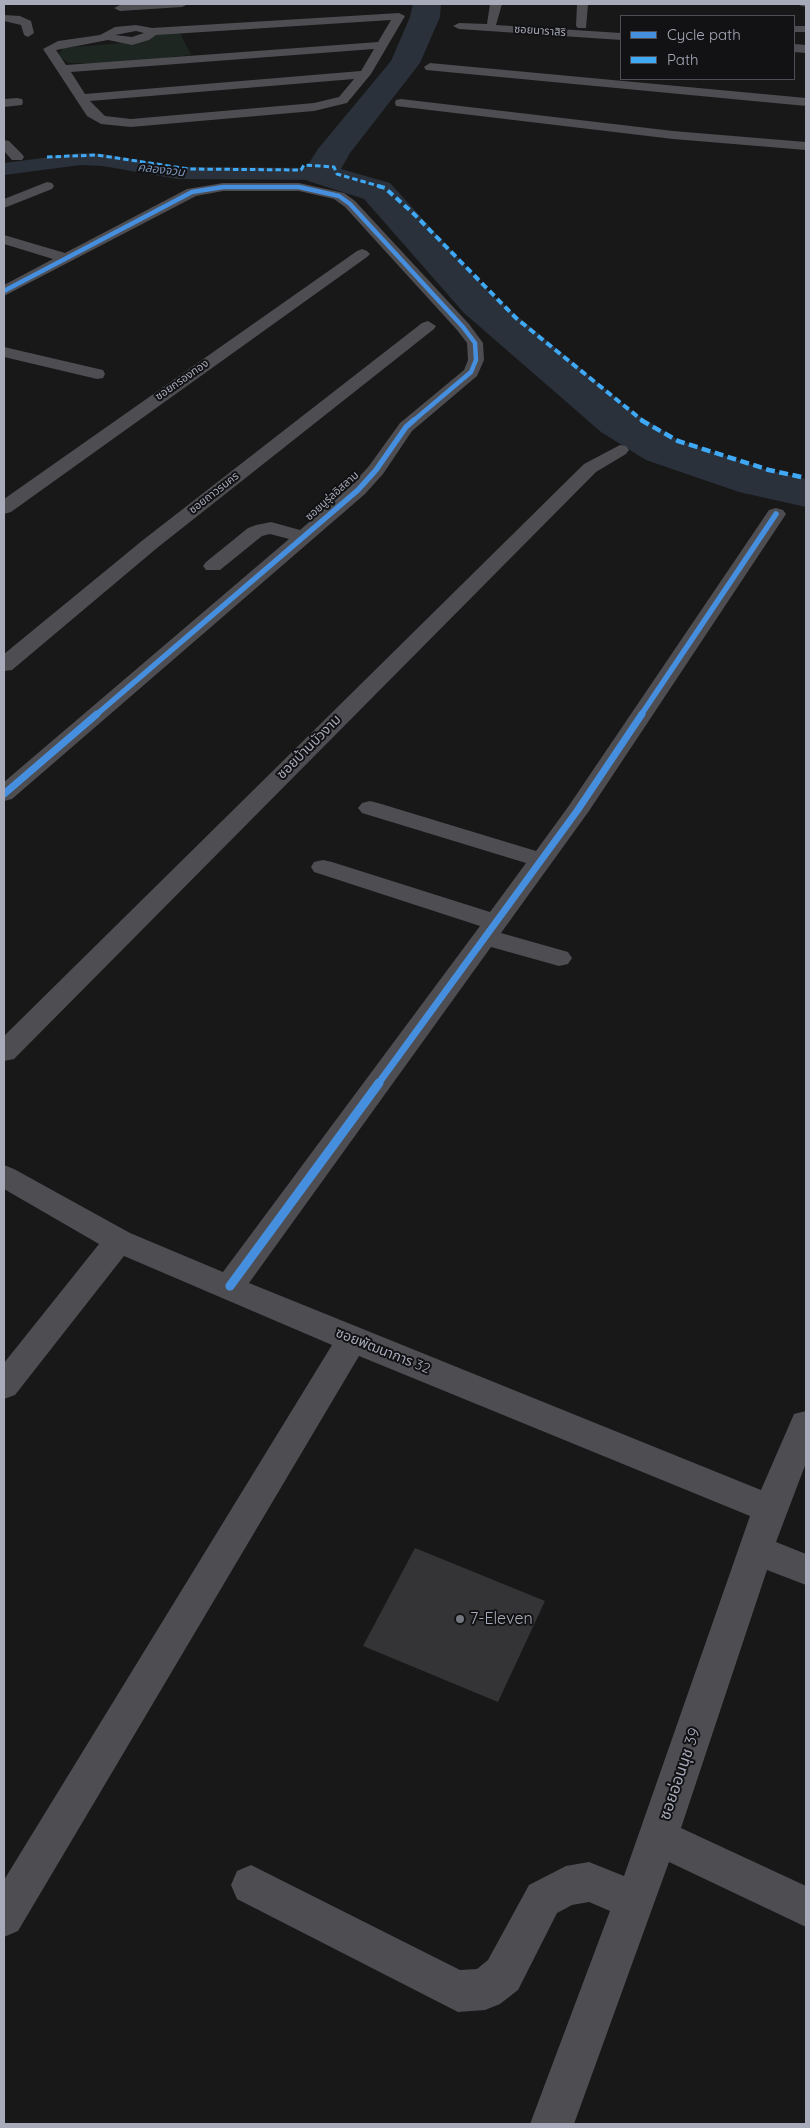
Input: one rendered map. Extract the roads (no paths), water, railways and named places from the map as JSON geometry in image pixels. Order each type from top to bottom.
[{"type":"street","points":[[129,28],[119,6],[182,4]]},
{"type":"street","points":[[394,4],[399,16]]},
{"type":"street","points":[[492,23],[496,4]]},
{"type":"street","points":[[582,4],[585,21]]},
{"type":"street","points":[[108,38],[106,36],[110,31],[129,28],[150,32],[399,16]]},
{"type":"street","points":[[150,32],[149,36],[139,40],[108,38],[62,44],[50,49],[82,98],[100,120],[117,123],[331,104],[344,100],[365,74],[399,16]]},
{"type":"street","points":[[4,18],[20,19],[27,23],[28,33]]},
{"type":"street","name":"ซอยนาราสิริ","points":[[459,26],[620,37]]},
{"type":"street","points":[[62,68],[382,45]]},
{"type":"street","points":[[430,68],[689,97],[806,102]]},
{"type":"street","points":[[82,98],[365,74]]},
{"type":"street","points":[[689,97],[697,80]]},
{"type":"street","points":[[4,103],[17,102]]},
{"type":"street","points":[[401,103],[672,135],[806,146]]},
{"type":"street","points":[[672,135],[680,118]]},
{"type":"street","points":[[4,144],[17,157]]},
{"type":"street","points":[[4,204],[47,186]]},
{"type":"street","name":"ซอยนูรุ่ลอิสลาม","points":[[4,292],[192,192],[223,187],[282,186],[314,189],[339,196],[350,204],[463,326],[475,343],[476,360],[471,372],[406,427],[376,470],[358,490],[4,794]]},
{"type":"street","points":[[4,239],[66,258]]},
{"type":"street","name":"ซอยกรองทอง","points":[[4,508],[362,254]]},
{"type":"street","name":"ซอยถาวรนคร","points":[[4,665],[150,544],[428,326]]},
{"type":"street","points":[[4,352],[97,374]]},
{"type":"street","name":"ซอยบ้านบัวงาม","points":[[4,1052],[590,468],[620,450]]},
{"type":"street","points":[[230,1286],[541,860],[634,729],[776,514]]},
{"type":"street","points":[[213,566],[255,532],[263,529],[271,528],[303,537]]},
{"type":"street","points":[[370,808],[541,860]]},
{"type":"street","points":[[323,867],[489,929],[559,958]]},
{"type":"street","name":"ซอยพัฒนาการ 32","points":[[4,1176],[120,1241],[230,1286],[352,1340],[770,1509]]},
{"type":"street","points":[[4,1386],[120,1241]]},
{"type":"street","points":[[4,1917],[352,1340]]},
{"type":"street","name":"ซอยอ่อนนุช 39","points":[[552,2124],[658,1837],[770,1509],[806,1424]]},
{"type":"street","points":[[757,1550],[806,1570]]},
{"type":"street","points":[[658,1837],[806,1906]]},
{"type":"street","points":[[251,1885],[458,1991],[485,1990],[503,1975],[543,1899],[566,1886],[589,1882],[634,1900]]},
{"type":"waterway","points":[[427,4],[425,17],[405,63],[335,149],[320,174],[377,191],[478,304],[617,422],[662,450],[756,482],[806,493]]},
{"type":"waterway","name":"คลองจวน","points":[[4,169],[81,159],[103,160],[177,173],[320,174]]},
{"type":"place","name":"7-Eleven","points":[[460,1619]]}]
